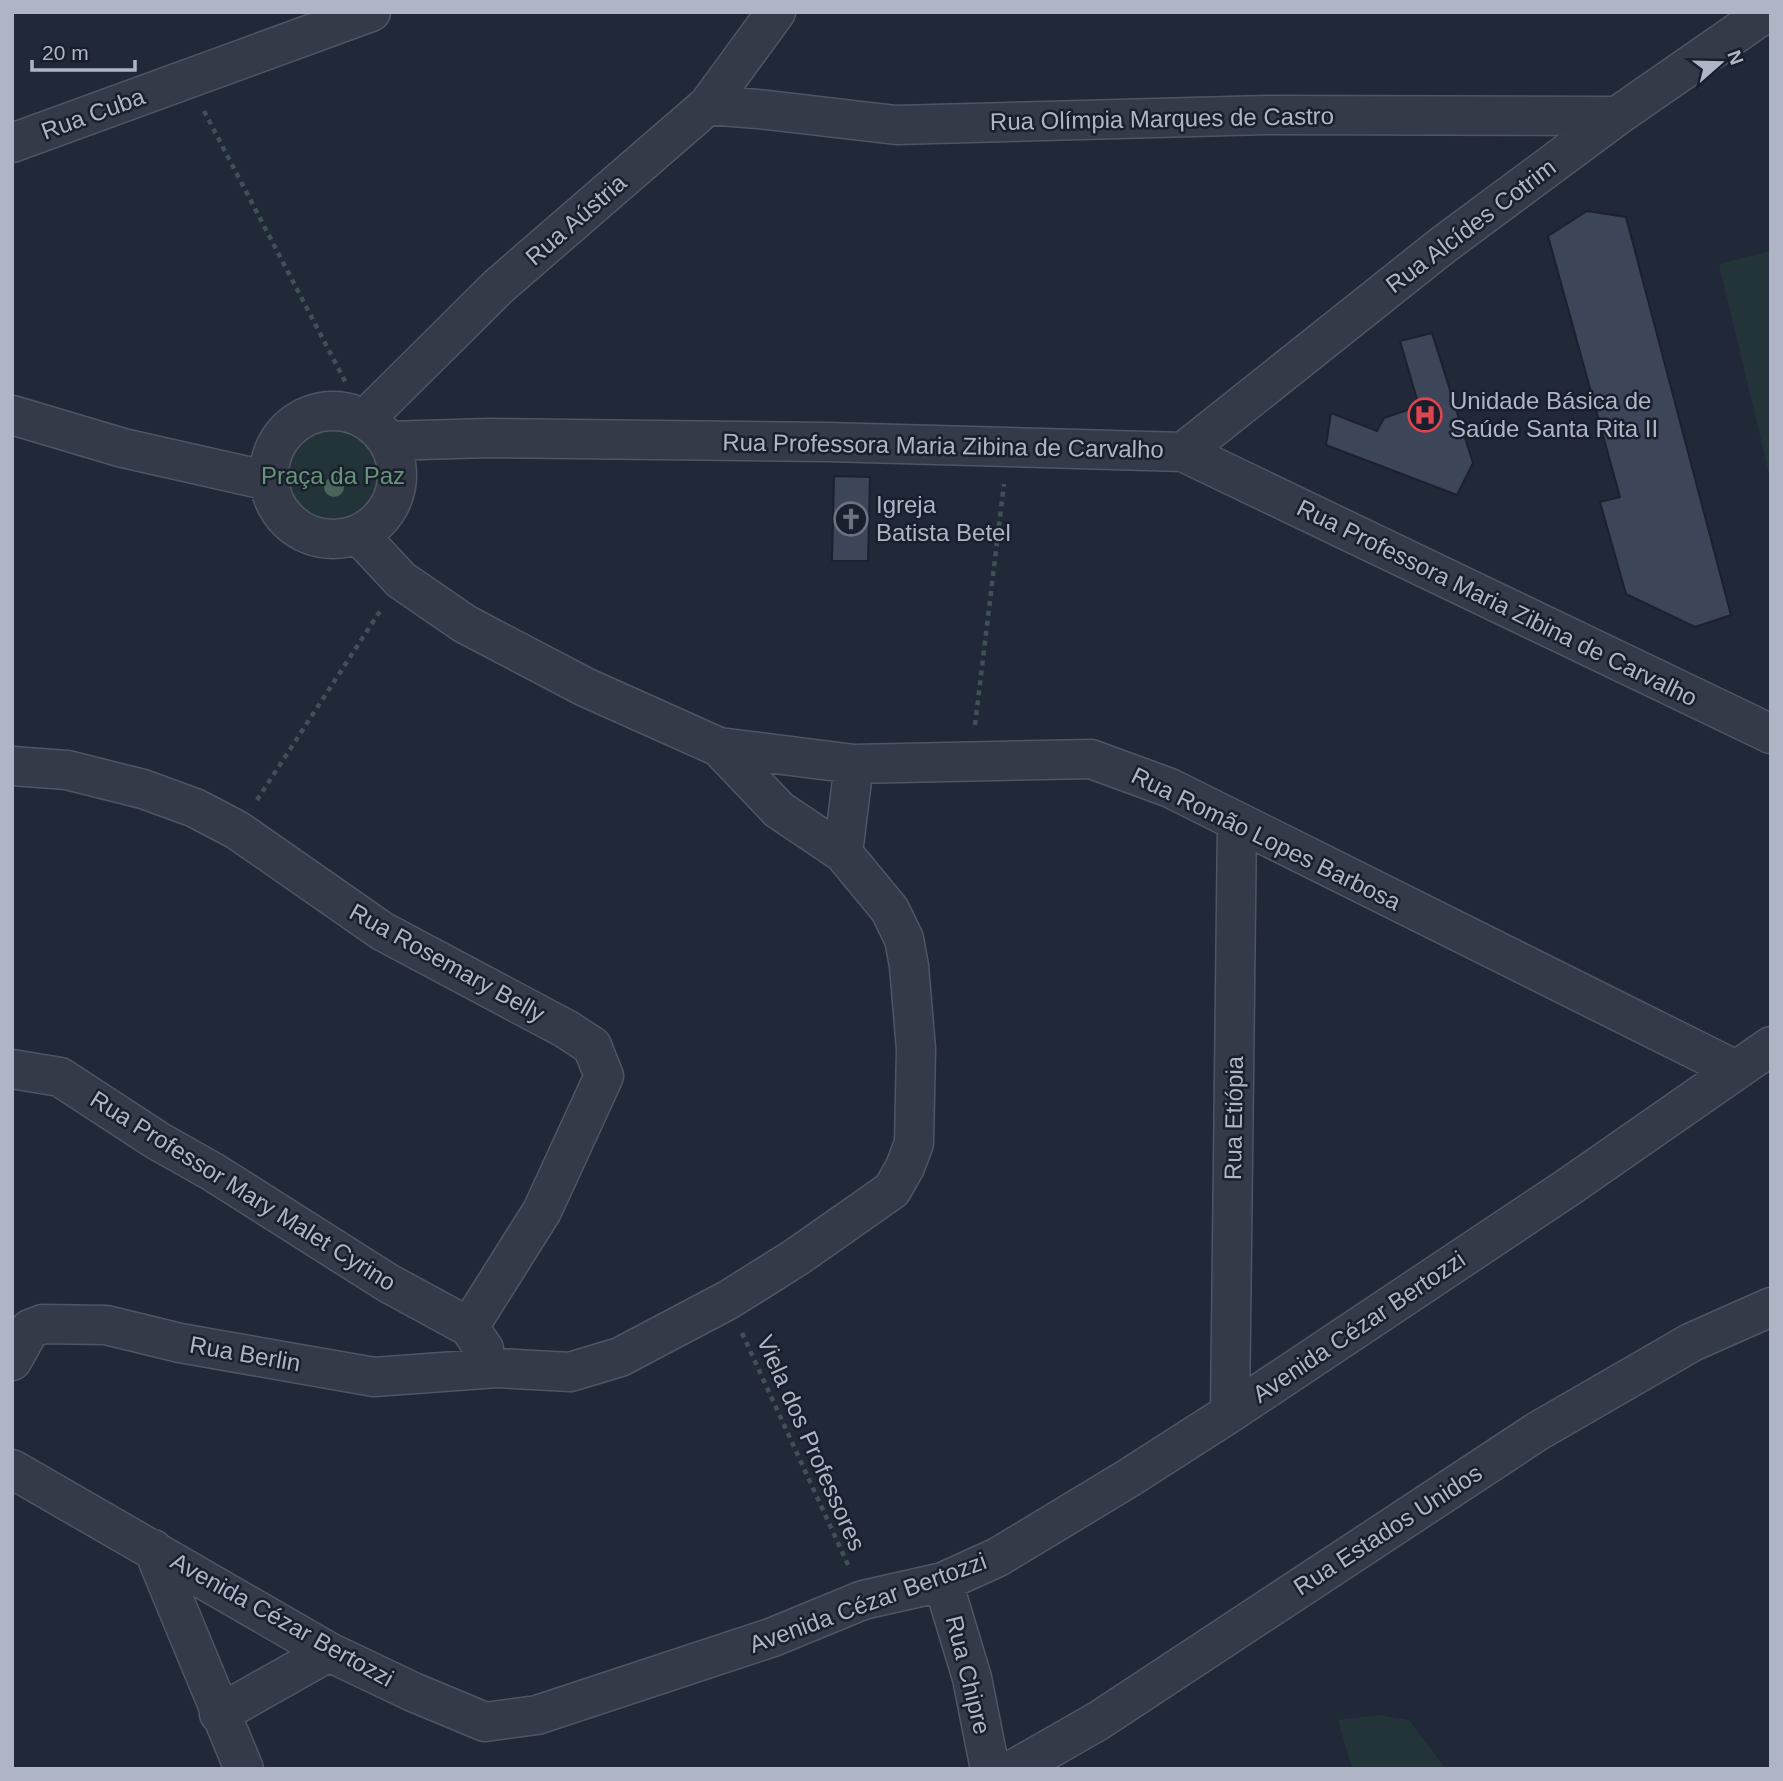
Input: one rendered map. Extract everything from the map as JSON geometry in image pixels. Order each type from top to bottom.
[{"type":"street","name":"Rua Cuba","points":[[12,143],[301,40],[370,12]]},
{"type":"street","name":"Rua Aústria","points":[[376,430],[499,286],[708,105],[776,12]]},
{"type":"street","name":"Rua Alcídes Cotrim","points":[[1183,452],[1443,245],[1617,116],[1767,12]]},
{"type":"street","name":"Rua Olímpia Marques de Castro","points":[[708,105],[896,125],[1267,115],[1617,116]]},
{"type":"street","points":[[332,411],[349,413],[376,430],[396,461],[397,484],[390,505],[377,523],[359,535],[339,540],[319,538],[300,531],[285,517],[274,501],[269,481],[270,463],[286,432],[299,421],[332,411]]},
{"type":"street","points":[[12,415],[123,448],[269,481]]},
{"type":"street","name":"Rua Professora Maria Zibina de Carvalho","points":[[376,430],[502,439],[813,442],[1183,452],[1771,734]]},
{"type":"street","points":[[359,535],[401,580],[477,631],[585,687],[719,747]]},
{"type":"street","name":"Rua Romão Lopes Barbosa","points":[[719,747],[854,764],[1091,759],[1170,788],[1736,1070]]},
{"type":"street","name":"Rua Berlin","points":[[12,1361],[30,1329],[43,1324],[106,1325],[180,1343],[374,1377],[497,1368],[570,1373],[620,1357],[728,1300],[795,1258],[892,1190],[914,1143],[916,1049],[904,939],[890,910],[843,853],[779,810],[719,747]]},
{"type":"street","points":[[843,853],[854,764]]},
{"type":"street","name":"Rua Rosemary Belly","points":[[12,766],[66,769],[143,789],[195,808],[237,830],[382,931],[566,1029],[592,1046],[604,1076],[542,1211],[469,1327]]},
{"type":"street","name":"Rua Etiópia","points":[[1230,1413],[1237,822]]},
{"type":"street","name":"Avenida Cézar Bertozzi","points":[[12,1469],[330,1652],[413,1692],[485,1722],[537,1715],[773,1637],[863,1600],[943,1582],[998,1557],[1230,1413],[1556,1196],[1771,1046]]},
{"type":"street","name":"Rua Professor Mary Malet Cyrino","points":[[12,1069],[60,1077],[388,1283],[469,1327]]},
{"type":"street","name":"Rua Estados Unidos","points":[[1014,1769],[1098,1721],[1538,1431],[1692,1342],[1771,1307]]},
{"type":"street","points":[[469,1327],[497,1368]]},
{"type":"street","points":[[153,1549],[244,1769]]},
{"type":"street","name":"Rua Chipre","points":[[943,1582],[972,1678],[990,1769]]},
{"type":"street","points":[[219,1714],[330,1652]]},
{"type":"path","points":[[187,79],[376,430]]},
{"type":"path","points":[[971,762],[1008,448]]},
{"type":"path","points":[[237,830],[401,580]]},
{"type":"path","name":"Viela dos Professores","points":[[728,1300],[863,1600]]},
{"type":"green space","points":[[1771,251],[1771,482],[1719,264]]},
{"type":"green space","name":"Praça da Paz","points":[[333,424],[352,428],[369,439],[380,456],[384,475],[380,494],[369,511],[352,522],[333,526],[314,522],[297,511],[286,494],[282,475],[286,456],[297,439],[314,428]]},
{"type":"green space","points":[[1379,1715],[1409,1720],[1446,1769],[1352,1769],[1338,1720]]},
{"type":"building","points":[[1587,211],[1626,217],[1731,615],[1695,627],[1626,594],[1600,502],[1620,497],[1548,236]]},
{"type":"building","name":"Unidade Básica de Saúde Santa Rita II","points":[[1432,333],[1473,463],[1457,495],[1326,445],[1331,413],[1377,431],[1384,418],[1419,406],[1400,341]]},
{"type":"building","name":"Igreja Batista Betel","points":[[834,476],[870,477],[868,561],[832,561]]},
{"type":"place","name":"Unidade Básica de Saúde Santa Rita II","points":[[1425,415]]},
{"type":"place","name":"Igreja Batista Betel","points":[[851,519]]}]
